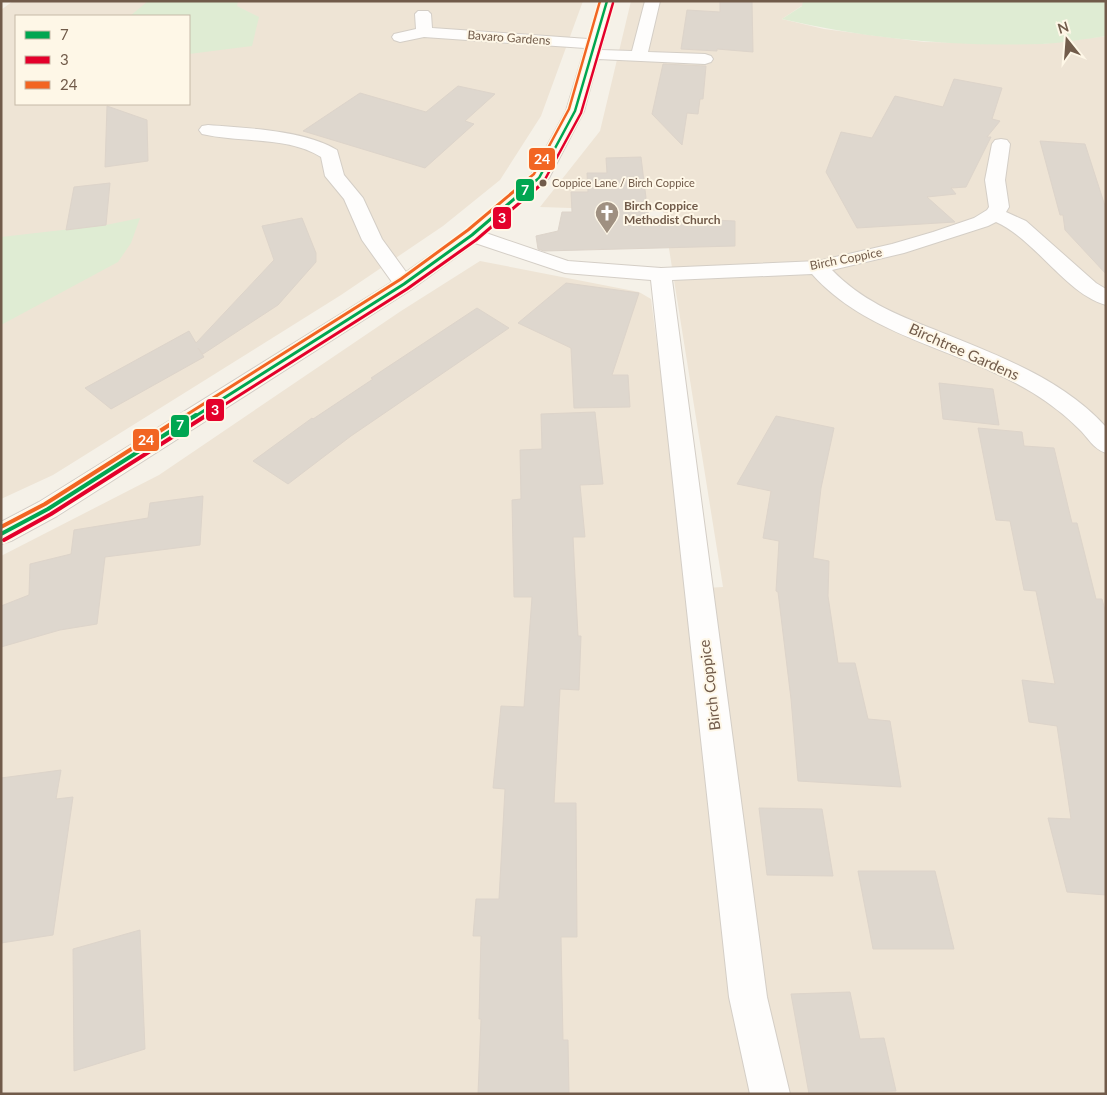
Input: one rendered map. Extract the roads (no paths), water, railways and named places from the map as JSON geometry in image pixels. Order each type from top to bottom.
[{"type":"street","points":[[1,534],[48,509],[404,284],[472,235],[539,178],[575,111],[607,1]]},
{"type":"street","points":[[639,56],[653,1]]},
{"type":"street","points":[[423,14],[424,32]]},
{"type":"street","name":"Bavaro Gardens","points":[[400,37],[424,32],[593,49],[639,56],[705,58]]},
{"type":"street","points":[[208,130],[252,134],[298,142],[317,146],[330,154],[335,176],[354,198],[372,240],[404,284]]},
{"type":"street","points":[[1001,144],[994,180],[999,207],[995,214],[1019,225],[1088,288],[1106,298]]},
{"type":"street","name":"Birch Coppice","points":[[472,235],[565,267],[661,274],[818,267],[931,238],[981,222],[995,214]]},
{"type":"street","name":"Birchtree Gardens","points":[[818,267],[836,287],[867,309],[1022,377],[1055,396],[1084,420],[1106,444]]},
{"type":"street","name":"Birch Coppice","points":[[661,274],[748,997],[770,1094]]},
{"type":"place","name":"Coppice Lane / Birch Coppice","points":[[543,183]]},
{"type":"place","name":"Birch Coppice Methodist Church","points":[[607,234]]}]
